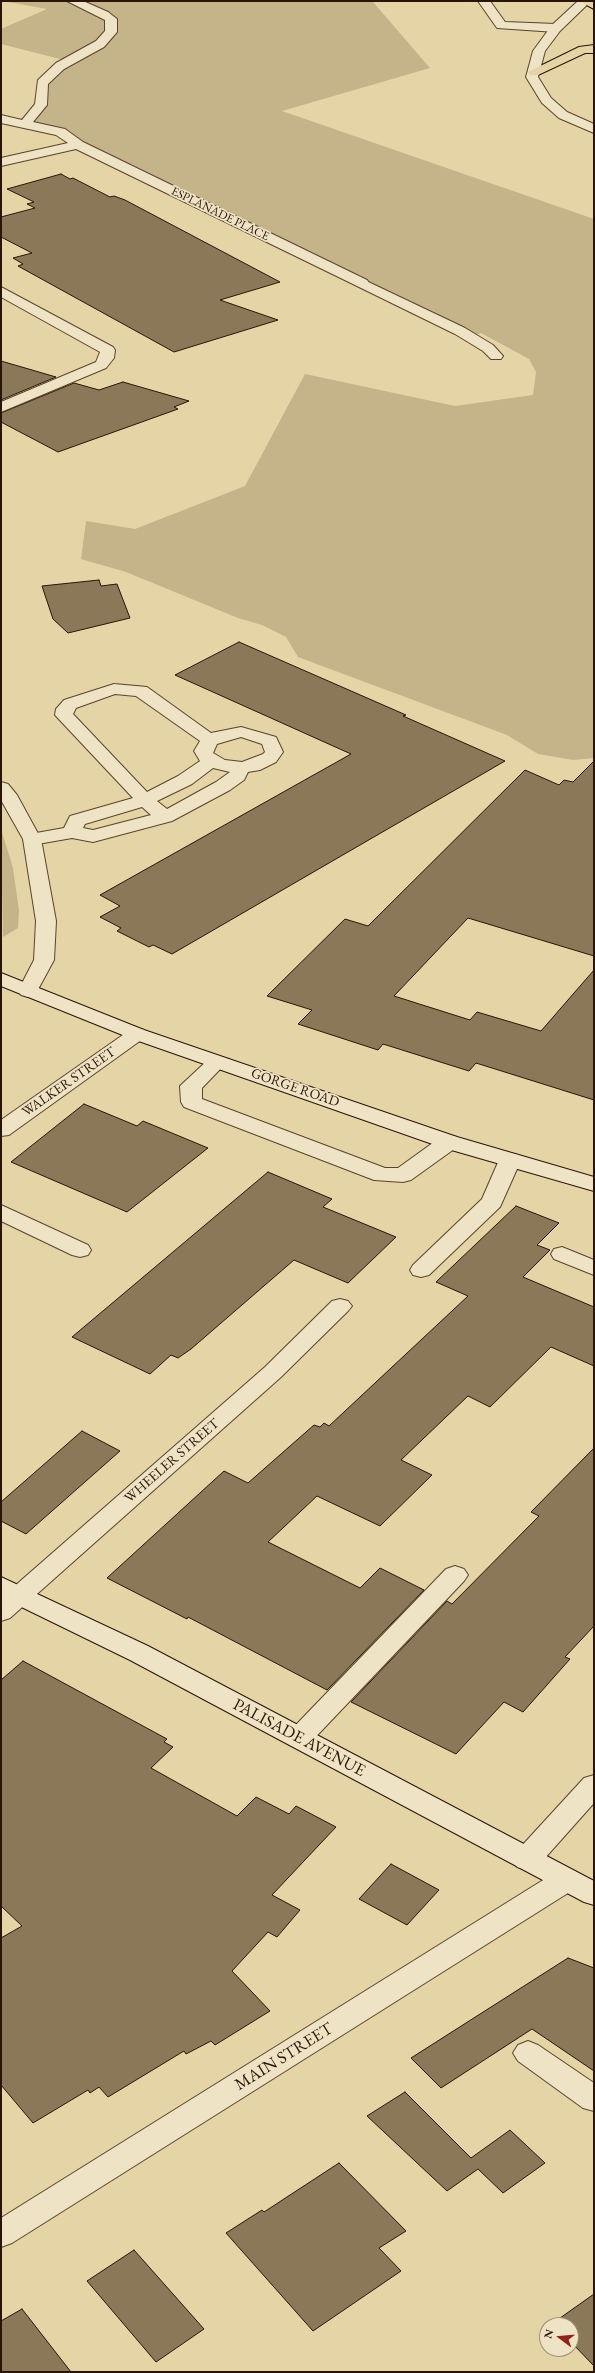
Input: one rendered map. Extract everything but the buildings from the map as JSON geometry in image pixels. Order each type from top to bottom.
[{"type":"main road","points":[[586,1],[594,5]]},
{"type":"main road","points":[[534,72],[583,50],[594,49]]},
{"type":"street","points":[[25,124],[42,105],[42,83],[60,66],[100,44],[110,32],[111,19],[104,14],[74,1]]},
{"type":"street","points":[[484,1],[501,25],[556,28]]},
{"type":"street","points":[[586,1],[556,28],[539,51],[532,77],[546,100],[563,115],[594,129]]},
{"type":"street","name":"ESPLANADE PLACE","points":[[1,119],[60,132],[78,144],[460,331],[488,348],[496,356]]},
{"type":"street","points":[[1,162],[78,144]]},
{"type":"street","points":[[1,291],[108,350],[107,358],[101,365],[1,407]]},
{"type":"street","points":[[165,817],[145,800],[64,715],[65,709],[70,704],[114,689],[141,691],[210,740]]},
{"type":"street","points":[[241,732],[257,735],[270,741],[274,746],[274,752],[270,758],[254,766],[242,768],[225,766],[211,761],[205,756],[203,751],[210,740],[218,736],[241,732]]},
{"type":"street","points":[[72,832],[76,820],[145,800],[185,780],[211,761]]},
{"type":"street","points":[[32,839],[72,832],[93,836],[165,817],[223,786],[237,776],[242,768]]},
{"type":"street","points":[[1,788],[10,799],[32,839],[46,921],[44,960],[28,991]]},
{"type":"street","name":"GORGE ROAD","points":[[1,979],[137,1034],[217,1062],[449,1142],[594,1184]]},
{"type":"street","name":"WALKER STREET","points":[[1,1130],[137,1034]]},
{"type":"street","points":[[217,1062],[191,1086],[192,1102],[382,1176],[403,1175],[449,1142]]},
{"type":"street","points":[[421,1270],[492,1202],[510,1160]]},
{"type":"street","points":[[1,1212],[80,1250]]},
{"type":"street","points":[[562,1254],[594,1268]]},
{"type":"street","name":"WHEELER STREET","points":[[7,1598],[273,1372],[340,1306]]},
{"type":"street","points":[[299,1738],[455,1575]]},
{"type":"street","name":"PALISADE AVENUE","points":[[7,1598],[139,1653],[594,1894]]},
{"type":"street","points":[[527,1859],[594,1785]]},
{"type":"street","name":"MAIN STREET","points":[[1,2234],[566,1880]]},
{"type":"street","points":[[528,2053],[594,2099]]},
{"type":"shaded area","points":[[3,1],[373,2],[430,68],[282,111],[594,219],[594,758],[573,760],[538,754],[507,735],[298,657],[286,637],[262,625],[238,618],[126,572],[81,559],[86,521],[135,529],[245,486],[305,374],[455,406],[533,395],[536,372],[529,359],[481,333],[470,337],[60,132],[25,124],[41,105],[42,83],[68,61],[1,44],[1,29],[47,9]]},
{"type":"shaded area","points":[[1,829],[13,868],[19,911],[18,928],[3,937]]}]
